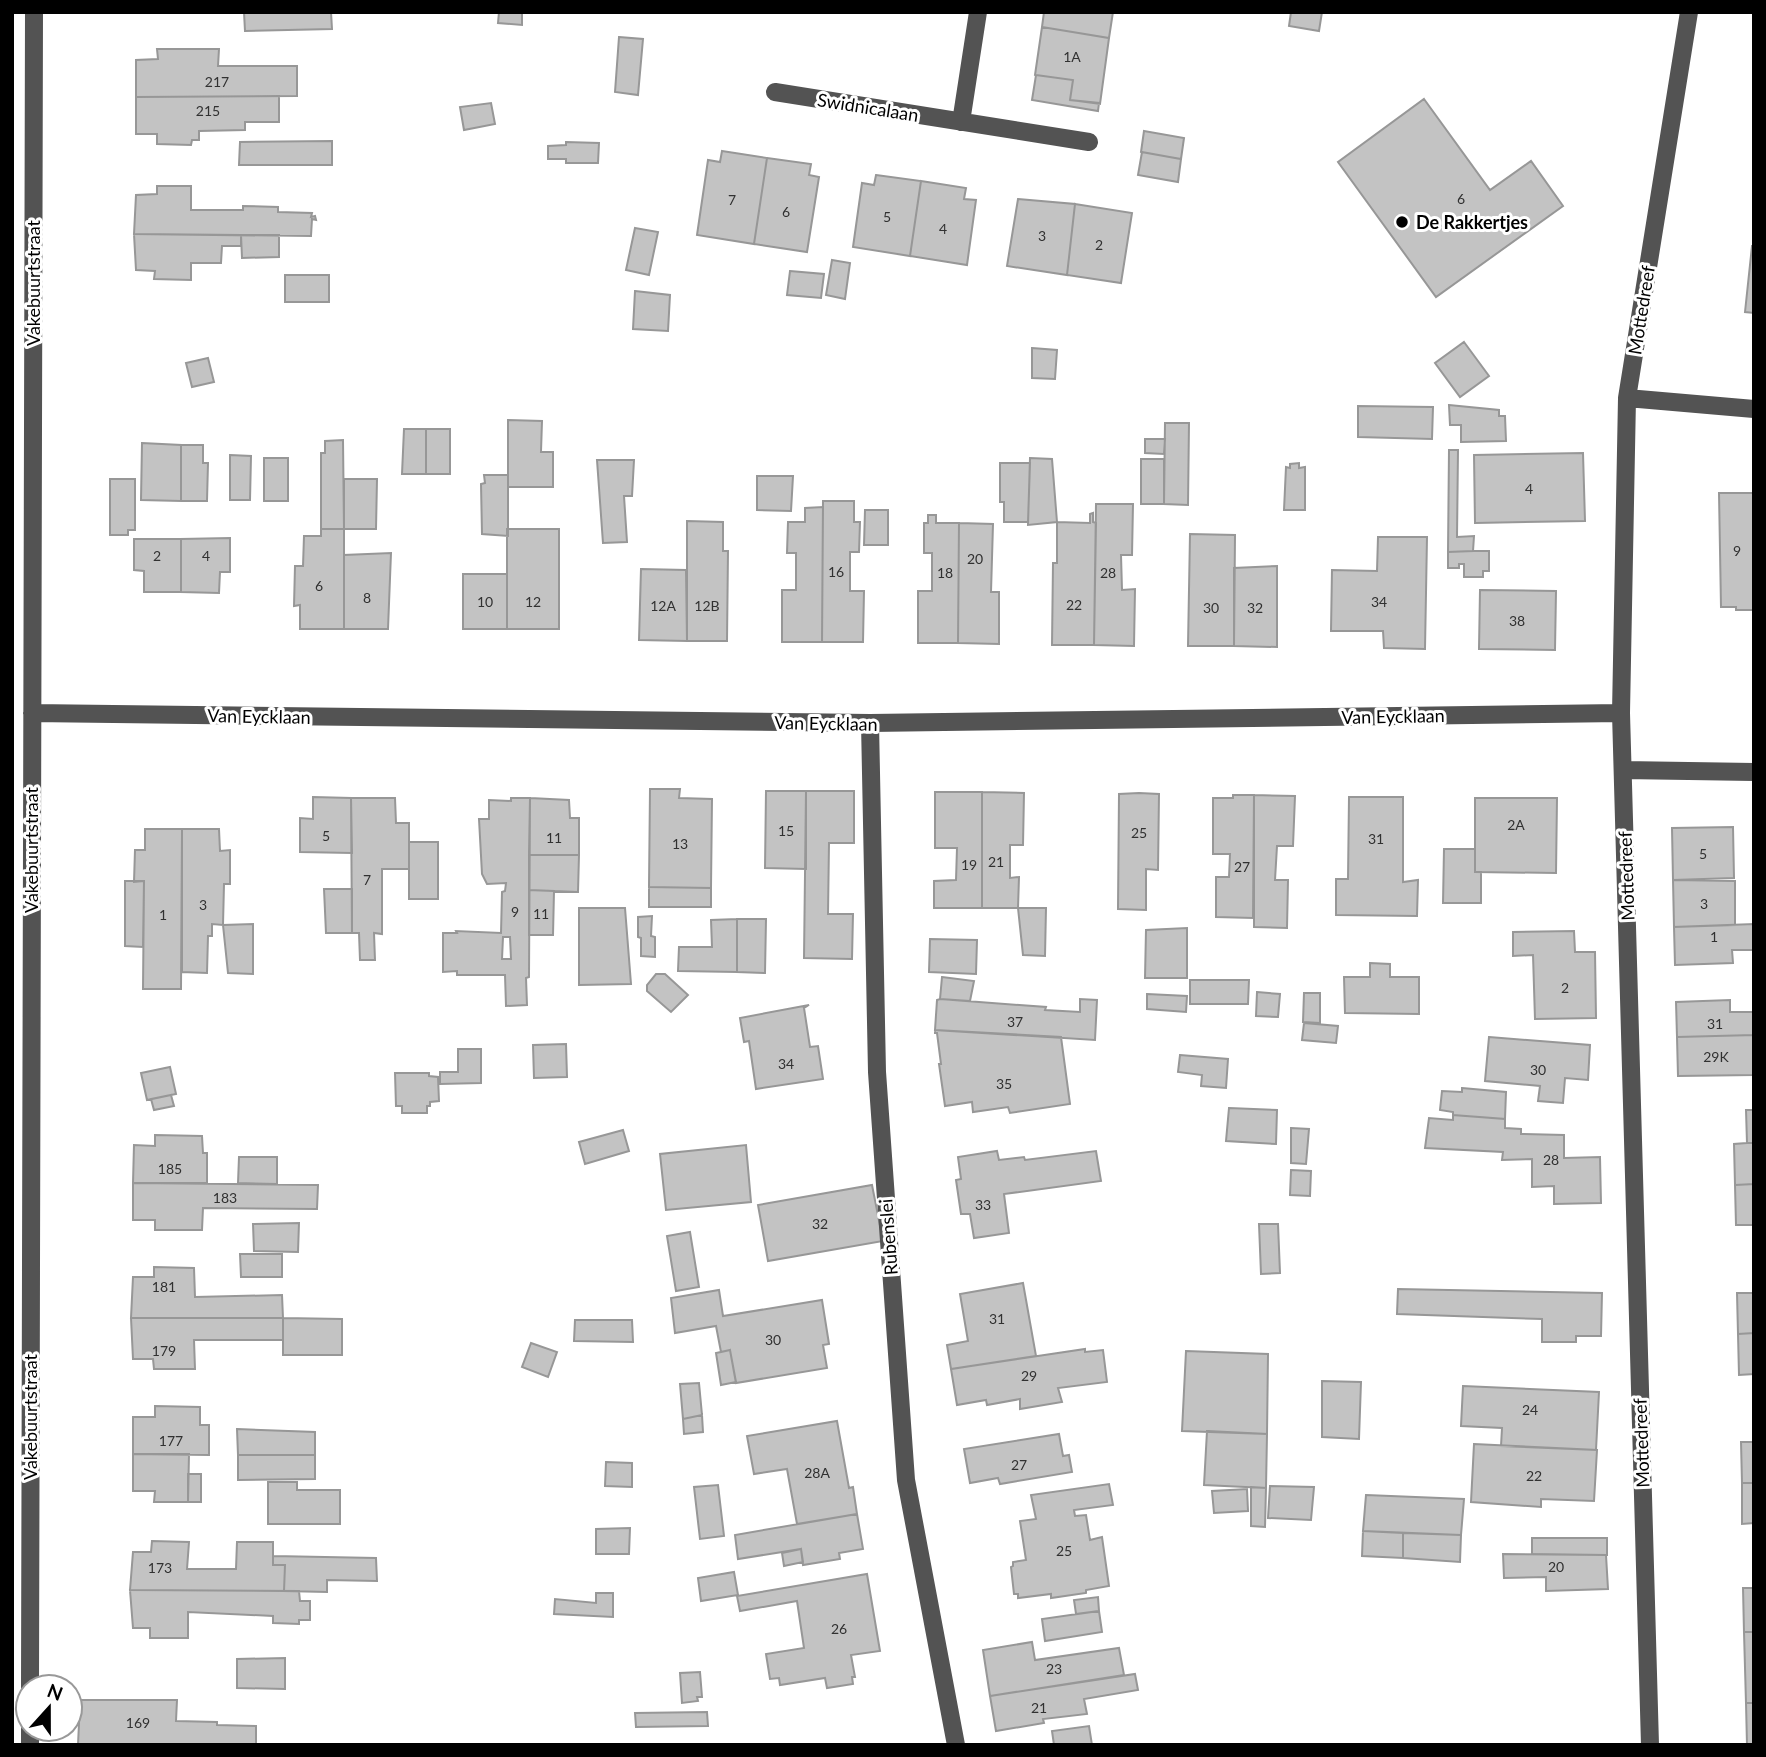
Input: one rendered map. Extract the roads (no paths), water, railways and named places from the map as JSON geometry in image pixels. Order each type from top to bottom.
[{"type":"street","name":"Vakebuurtstraat","points":[[30,1673],[34,12]]},
{"type":"street","points":[[961,122],[978,12]]},
{"type":"street","name":"Mottedreef","points":[[1650,1745],[1621,713],[1627,398],[1689,12]]},
{"type":"street","name":"Swidnicalaan","points":[[775,92],[1089,142]]},
{"type":"street","points":[[1627,398],[1754,409]]},
{"type":"street","name":"Van Eycklaan","points":[[32,713],[870,723],[1621,713]]},
{"type":"street","name":"Rubenslei","points":[[870,723],[877,1072],[905,1480],[956,1745]]},
{"type":"street","points":[[1623,770],[1754,772]]},
{"type":"place","name":"De Rakkertjes","points":[[1402,222]]}]
